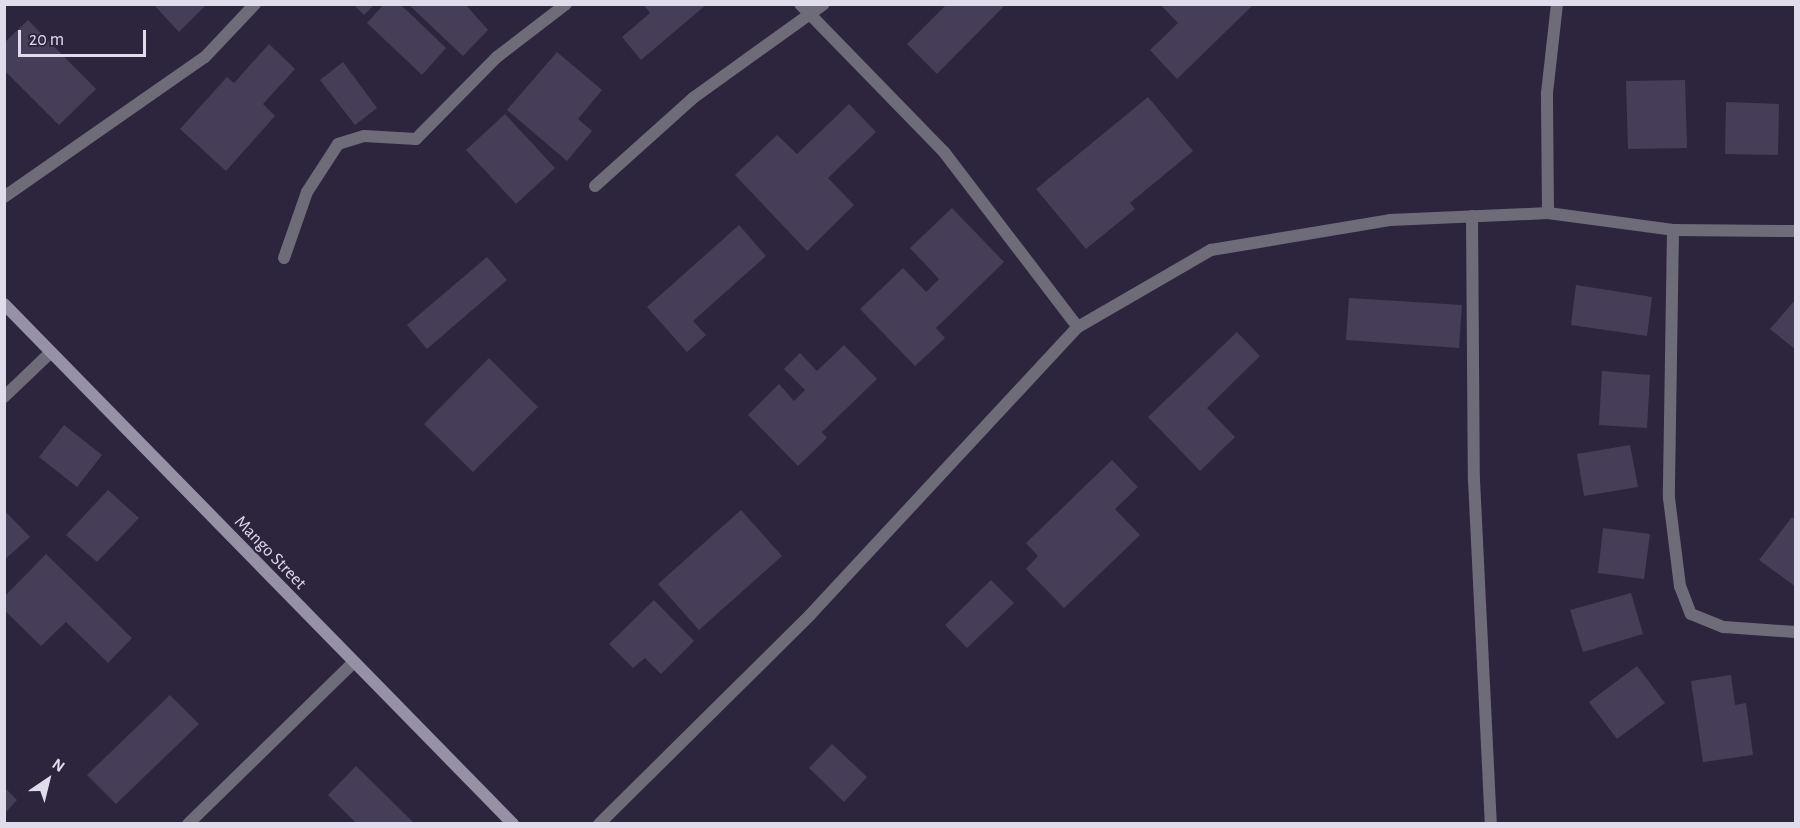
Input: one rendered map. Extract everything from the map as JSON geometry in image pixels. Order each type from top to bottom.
[{"type":"main road","name":"Mango Street","points":[[4,304],[49,354],[513,824]]},
{"type":"street","points":[[4,197],[205,57],[255,4]]},
{"type":"street","points":[[284,258],[307,192],[338,144],[364,136],[416,139],[497,57],[566,4]]},
{"type":"street","points":[[800,4],[944,152],[1078,327]]},
{"type":"street","points":[[596,186],[693,98],[812,17],[824,4]]},
{"type":"street","points":[[1548,213],[1547,93],[1557,4]]},
{"type":"street","points":[[599,824],[810,615],[1078,327],[1211,250],[1390,220],[1548,213],[1673,230],[1796,231]]},
{"type":"street","points":[[1472,216],[1474,480],[1491,824]]},
{"type":"street","points":[[1673,230],[1669,498],[1680,586],[1691,614],[1724,627],[1796,632]]},
{"type":"street","points":[[4,397],[49,354]]},
{"type":"street","points":[[188,824],[353,663]]},
{"type":"building","points":[[153,4],[207,4],[179,32]]},
{"type":"building","points":[[353,4],[375,4],[364,15]]},
{"type":"building","points":[[384,4],[400,4],[446,48],[422,75],[367,23]]},
{"type":"building","points":[[408,4],[465,4],[488,30],[463,56]]},
{"type":"building","points":[[643,4],[707,4],[641,60],[622,37],[650,13]]},
{"type":"building","points":[[947,4],[1006,4],[937,74],[907,44]]},
{"type":"building","points":[[1160,4],[1254,4],[1177,79],[1150,50],[1178,23]]},
{"type":"building","points":[[28,20],[96,89],[59,125],[4,70],[4,43]]},
{"type":"building","points":[[269,44],[295,69],[263,104],[275,116],[226,171],[180,129],[227,77],[234,83]]},
{"type":"building","points":[[557,52],[602,90],[578,119],[592,131],[567,161],[507,110]]},
{"type":"building","points":[[343,62],[377,108],[355,125],[320,80]]},
{"type":"building","points":[[1685,80],[1687,148],[1628,149],[1626,81]]},
{"type":"building","points":[[1148,97],[1193,151],[1130,203],[1135,209],[1086,249],[1036,189]]},
{"type":"building","points":[[1726,102],[1779,104],[1778,155],[1725,154]]},
{"type":"building","points":[[849,104],[876,132],[828,178],[854,205],[807,251],[735,175],[777,135],[797,154]]},
{"type":"building","points":[[505,114],[555,168],[516,204],[466,150]]},
{"type":"building","points":[[952,208],[1004,262],[936,328],[945,338],[915,366],[860,309],[903,268],[926,292],[939,279],[910,248]]},
{"type":"building","points":[[739,225],[766,256],[693,321],[706,335],[687,352],[647,307]]},
{"type":"building","points":[[487,257],[507,280],[427,349],[407,325]]},
{"type":"building","points":[[1576,285],[1652,297],[1647,336],[1571,325]]},
{"type":"building","points":[[1349,298],[1462,305],[1459,348],[1346,340]]},
{"type":"building","points":[[1796,299],[1796,350],[1770,329]]},
{"type":"building","points":[[1237,332],[1260,356],[1207,408],[1235,437],[1200,471],[1148,417]]},
{"type":"building","points":[[844,345],[877,379],[822,432],[827,438],[798,466],[748,415],[779,384],[794,401],[805,390],[784,369],[800,353],[817,371]]},
{"type":"building","points":[[489,358],[538,407],[473,472],[424,424]]},
{"type":"building","points":[[1602,371],[1650,375],[1647,428],[1599,425]]},
{"type":"building","points":[[64,425],[102,455],[77,487],[39,457]]},
{"type":"building","points":[[1630,445],[1638,487],[1584,496],[1577,454]]},
{"type":"building","points":[[1112,460],[1138,487],[1115,509],[1140,535],[1064,608],[1026,569],[1038,556],[1026,543]]},
{"type":"building","points":[[108,490],[139,518],[97,562],[66,535]]},
{"type":"building","points":[[4,510],[30,537],[4,560]]},
{"type":"building","points":[[741,510],[782,556],[699,630],[658,584]]},
{"type":"building","points":[[1792,517],[1796,520],[1796,587],[1759,560]]},
{"type":"building","points":[[1603,528],[1650,534],[1644,579],[1598,573]]},
{"type":"building","points":[[46,554],[132,638],[108,663],[66,622],[41,646],[4,610],[4,597]]},
{"type":"building","points":[[991,580],[1014,603],[967,648],[945,625]]},
{"type":"building","points":[[1631,593],[1643,634],[1583,652],[1570,610]]},
{"type":"building","points":[[654,600],[694,641],[661,674],[645,658],[633,668],[609,644]]},
{"type":"building","points":[[1637,666],[1665,703],[1617,739],[1589,702]]},
{"type":"building","points":[[1731,675],[1735,705],[1746,703],[1753,755],[1703,762],[1691,681]]},
{"type":"building","points":[[170,695],[199,724],[116,804],[87,775]]},
{"type":"building","points":[[832,744],[867,777],[844,802],[809,768]]},
{"type":"building","points":[[356,766],[415,824],[357,824],[328,795]]},
{"type":"building","points":[[5,788],[17,800],[5,813]]}]
